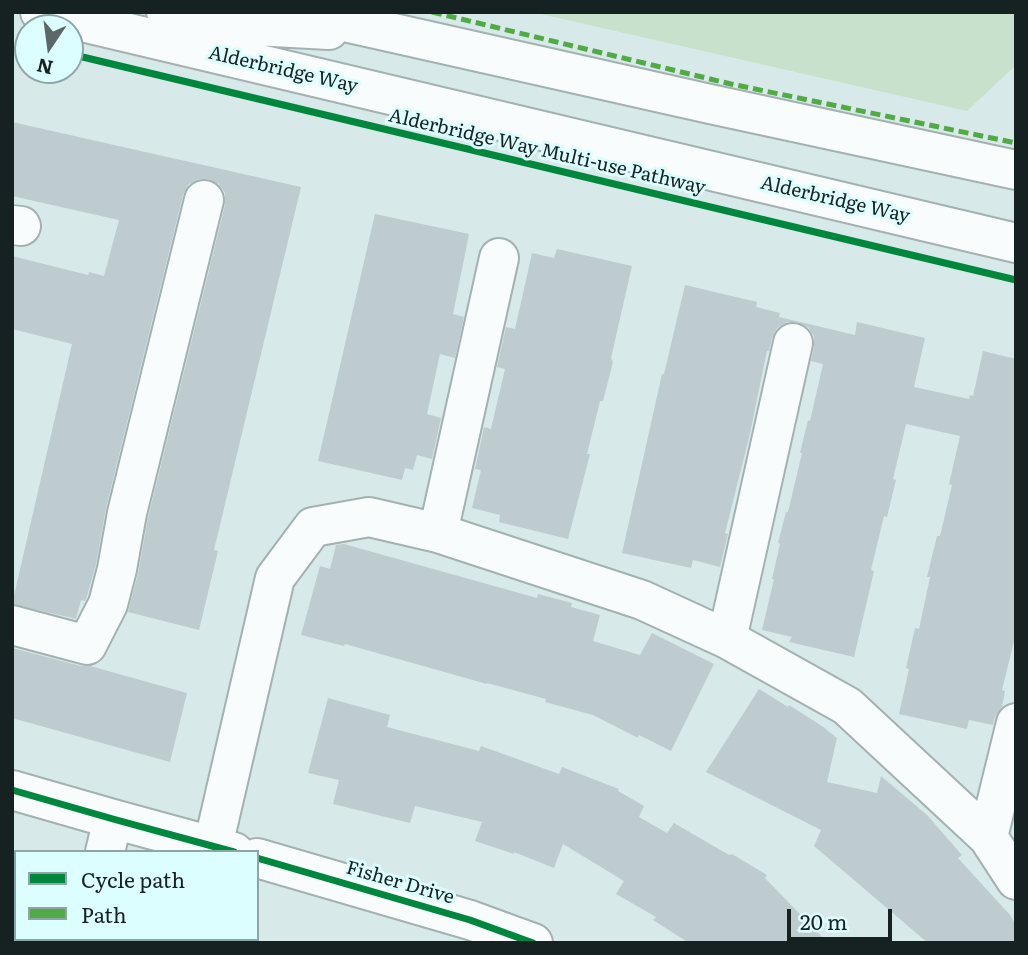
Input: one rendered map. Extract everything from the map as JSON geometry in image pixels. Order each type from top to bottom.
[{"type":"main road","name":"Alderbridge Way","points":[[40,12],[1016,243]]},
{"type":"main road","points":[[166,12],[218,24],[394,33]]},
{"type":"main road","points":[[299,12],[1016,170]]},
{"type":"main road","points":[[12,625],[87,645],[108,604],[127,513],[204,200]]},
{"type":"main road","points":[[438,533],[499,258]]},
{"type":"main road","points":[[727,639],[793,343]]},
{"type":"main road","points":[[12,790],[109,836],[224,849],[275,578],[313,527],[369,517],[438,533],[642,600],[727,639],[847,706],[988,837],[1016,880]]},
{"type":"main road","points":[[988,837],[1016,723]]},
{"type":"main road","name":"Fisher Drive","points":[[259,859],[470,920],[516,940]]},
{"type":"green space","points":[[532,12],[1016,12],[1016,65],[967,111]]},
{"type":"building","points":[[12,122],[301,187],[214,550],[218,551],[199,630],[128,612],[148,518],[225,205],[225,193],[219,184],[209,179],[199,179],[189,184],[183,195],[106,508],[96,564],[87,596],[85,601],[81,600],[76,619],[12,604],[72,344],[12,329],[12,256],[88,275],[89,272],[104,276],[119,220],[12,196]]},
{"type":"building","points":[[375,214],[469,234],[453,314],[464,317],[455,358],[440,354],[427,414],[441,418],[432,459],[417,455],[413,470],[405,468],[402,480],[318,461]]},
{"type":"building","points":[[557,249],[632,266],[611,358],[613,362],[603,401],[600,401],[587,454],[590,454],[568,539],[499,522],[500,515],[472,508],[481,470],[475,469],[484,427],[491,429],[505,369],[497,367],[506,327],[515,329],[532,253],[554,258]]},
{"type":"building","points":[[685,285],[757,302],[756,307],[780,313],[779,317],[855,335],[857,322],[925,338],[914,387],[969,399],[970,395],[973,396],[983,351],[1016,359],[1016,633],[1002,690],[1005,691],[1002,707],[993,725],[969,720],[967,729],[899,714],[909,669],[906,668],[915,628],[919,629],[930,577],[927,577],[952,485],[949,484],[960,436],[906,424],[893,479],[896,480],[871,570],[874,571],[854,657],[789,642],[792,637],[762,630],[774,579],[778,543],[788,512],[823,364],[811,361],[814,336],[808,327],[798,322],[787,322],[777,328],[767,351],[725,533],[728,534],[720,567],[693,560],[691,568],[622,553]]},
{"type":"building","points":[[344,544],[537,598],[538,594],[572,603],[571,607],[600,615],[593,641],[640,655],[652,633],[714,664],[671,751],[593,715],[545,702],[546,699],[345,644],[344,646],[301,635],[320,566],[330,569],[336,545]]},
{"type":"building","points":[[12,648],[187,693],[170,762],[12,718]]},
{"type":"building","points":[[759,689],[788,707],[789,705],[837,738],[827,782],[877,793],[881,776],[927,815],[962,855],[958,858],[1010,915],[1016,925],[1016,943],[928,943],[814,846],[821,830],[706,772]]},
{"type":"building","points":[[328,698],[390,715],[387,727],[479,751],[481,746],[559,774],[562,767],[619,789],[618,791],[644,806],[639,817],[667,833],[674,823],[767,875],[765,878],[828,943],[689,943],[653,920],[656,917],[616,894],[624,881],[563,844],[554,868],[514,852],[475,841],[482,822],[415,806],[410,823],[333,804],[339,780],[308,773]]},
{"type":"marked path","points":[[432,12],[731,84],[1016,143]]},
{"type":"cycle path","name":"Alderbridge Way Multi-use Pathway","points":[[84,57],[1016,280]]},
{"type":"cycle path","points":[[12,790],[227,850]]},
{"type":"cycle path","points":[[259,859],[470,920],[533,943]]}]
